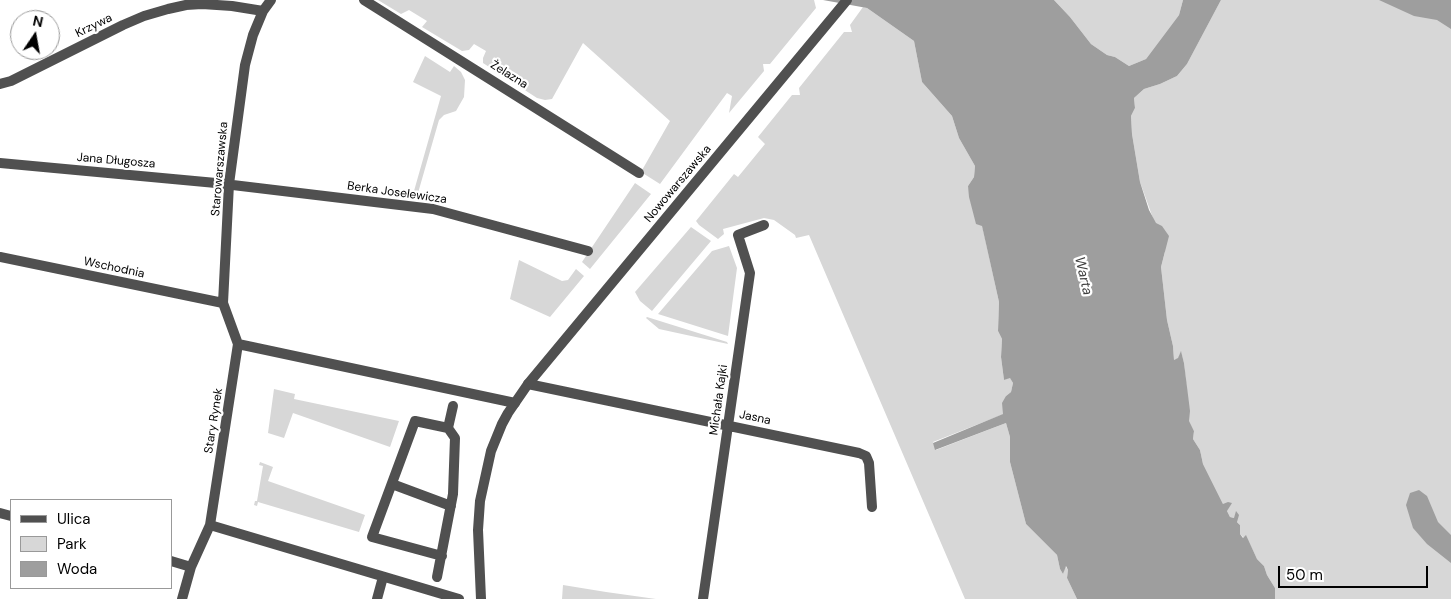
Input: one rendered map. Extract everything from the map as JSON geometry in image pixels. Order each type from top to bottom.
[{"type":"street","name":"Starowarszawska","points":[[238,344],[223,303],[229,184],[244,65],[253,35],[270,0]]},
{"type":"street","name":"Żelazna","points":[[364,0],[639,173]]},
{"type":"street","name":"Nowowarszawska","points":[[481,599],[478,530],[483,484],[496,436],[502,424],[528,384],[847,0]]},
{"type":"street","name":"Krzywa","points":[[0,84],[11,81],[144,16],[168,9],[202,4],[263,11]]},
{"type":"street","name":"Jana Długosza","points":[[0,164],[229,184]]},
{"type":"street","name":"Berka Joselewicza","points":[[229,184],[434,209],[588,251]]},
{"type":"street","name":"Michała Kajki","points":[[703,599],[750,273],[738,234],[764,225]]},
{"type":"street","name":"Wschodnia","points":[[0,257],[223,303]]},
{"type":"street","points":[[238,344],[515,403]]},
{"type":"street","name":"Stary Rynek","points":[[182,599],[192,567],[210,525],[238,344]]},
{"type":"street","name":"Jasna","points":[[528,384],[859,453],[866,456],[869,463],[872,507]]},
{"type":"street","points":[[448,428],[453,406]]},
{"type":"street","points":[[437,577],[442,556],[451,506],[456,462],[455,438],[448,428],[415,421],[372,537],[442,556]]},
{"type":"street","points":[[392,484],[451,506]]},
{"type":"street","points":[[210,525],[459,599]]},
{"type":"street","points":[[172,561],[192,567]]},
{"type":"street","points":[[377,599],[384,577]]},
{"type":"green space","points":[[378,0],[814,0],[816,8],[770,64],[763,64],[764,71],[729,113],[732,96],[727,93],[660,184],[641,172],[670,121],[583,43],[552,99],[545,100],[537,98],[483,63],[486,51],[474,44],[469,50],[462,51],[422,27],[427,21],[409,10],[401,14]]},
{"type":"green space","points":[[1054,0],[1183,0],[1179,15],[1146,59],[1129,66],[1115,57],[1107,55],[1091,44]]},
{"type":"green space","points":[[1221,0],[1451,0],[1451,599],[1275,599],[1275,588],[1264,566],[1257,559],[1246,536],[1244,538],[1240,534],[1240,525],[1234,518],[1230,517],[1227,511],[1228,506],[1223,504],[1203,464],[1200,450],[1193,439],[1194,431],[1188,421],[1189,411],[1184,363],[1181,352],[1178,359],[1174,360],[1167,320],[1161,267],[1165,252],[1140,182],[1131,116],[1135,108],[1134,98],[1144,89],[1177,76],[1187,64]]},
{"type":"green space","points":[[863,7],[914,41],[922,82],[952,116],[959,138],[975,166],[974,177],[968,186],[982,225],[999,302],[998,331],[1002,339],[1001,357],[1004,380],[1010,377],[1013,383],[1011,392],[1006,396],[1004,414],[933,442],[936,450],[1006,423],[1010,437],[1010,462],[1026,524],[1057,555],[1063,574],[1065,566],[1068,570],[1067,578],[1077,599],[965,599],[809,235],[796,238],[795,235],[774,220],[764,218],[723,229],[724,234],[718,239],[696,221],[734,174],[738,177],[765,144],[758,137],[792,95],[800,95],[799,88],[844,32],[852,32],[850,25]]},
{"type":"green space","points":[[425,56],[450,72],[454,66],[461,72],[465,80],[464,97],[456,111],[444,115],[439,120],[418,193],[412,198],[441,96],[413,82]]},
{"type":"green space","points":[[635,183],[651,194],[590,269],[582,262]]},
{"type":"green space","points":[[691,227],[711,241],[652,311],[640,301],[635,292]]},
{"type":"green space","points":[[729,246],[737,268],[728,336],[658,314],[712,251]]},
{"type":"green space","points":[[519,260],[562,281],[568,280],[576,269],[584,276],[550,317],[510,299]]},
{"type":"green space","points":[[647,317],[727,342],[728,344],[659,329]]},
{"type":"green space","points":[[274,389],[295,394],[294,399],[399,421],[390,447],[293,413],[284,438],[268,433]]},
{"type":"green space","points":[[260,462],[273,467],[268,481],[365,515],[359,532],[258,502],[257,506],[254,505],[255,501],[257,501],[263,466],[259,465]]},
{"type":"green space","points":[[563,585],[606,592],[656,599],[562,599]]},
{"type":"water","name":"Warta","points":[[823,0],[1054,0],[1091,44],[1107,55],[1115,57],[1129,66],[1146,59],[1179,15],[1183,0],[1221,0],[1187,64],[1177,76],[1144,89],[1134,98],[1135,108],[1131,116],[1132,134],[1140,182],[1149,210],[1156,223],[1162,226],[1169,236],[1161,267],[1167,320],[1174,360],[1178,358],[1181,351],[1184,363],[1190,411],[1189,421],[1194,431],[1193,439],[1200,450],[1203,464],[1223,504],[1232,503],[1227,511],[1230,517],[1234,518],[1236,511],[1239,515],[1237,522],[1240,525],[1240,534],[1243,538],[1246,535],[1257,559],[1264,566],[1275,588],[1275,599],[1077,599],[1067,578],[1068,570],[1066,566],[1063,574],[1057,555],[1026,524],[1010,462],[1010,437],[1006,423],[935,450],[933,443],[1003,414],[1002,403],[1011,392],[1013,383],[1010,378],[1004,380],[1001,357],[1002,339],[998,331],[999,302],[982,226],[976,224],[969,197],[968,186],[974,177],[975,166],[959,138],[952,116],[922,82],[914,41],[867,8]]},
{"type":"water","points":[[1379,0],[1451,0],[1451,29],[1437,20],[1414,16]]},
{"type":"water","points":[[1419,490],[1427,496],[1438,522],[1451,535],[1451,563],[1427,544],[1413,528],[1406,505],[1410,493]]}]
